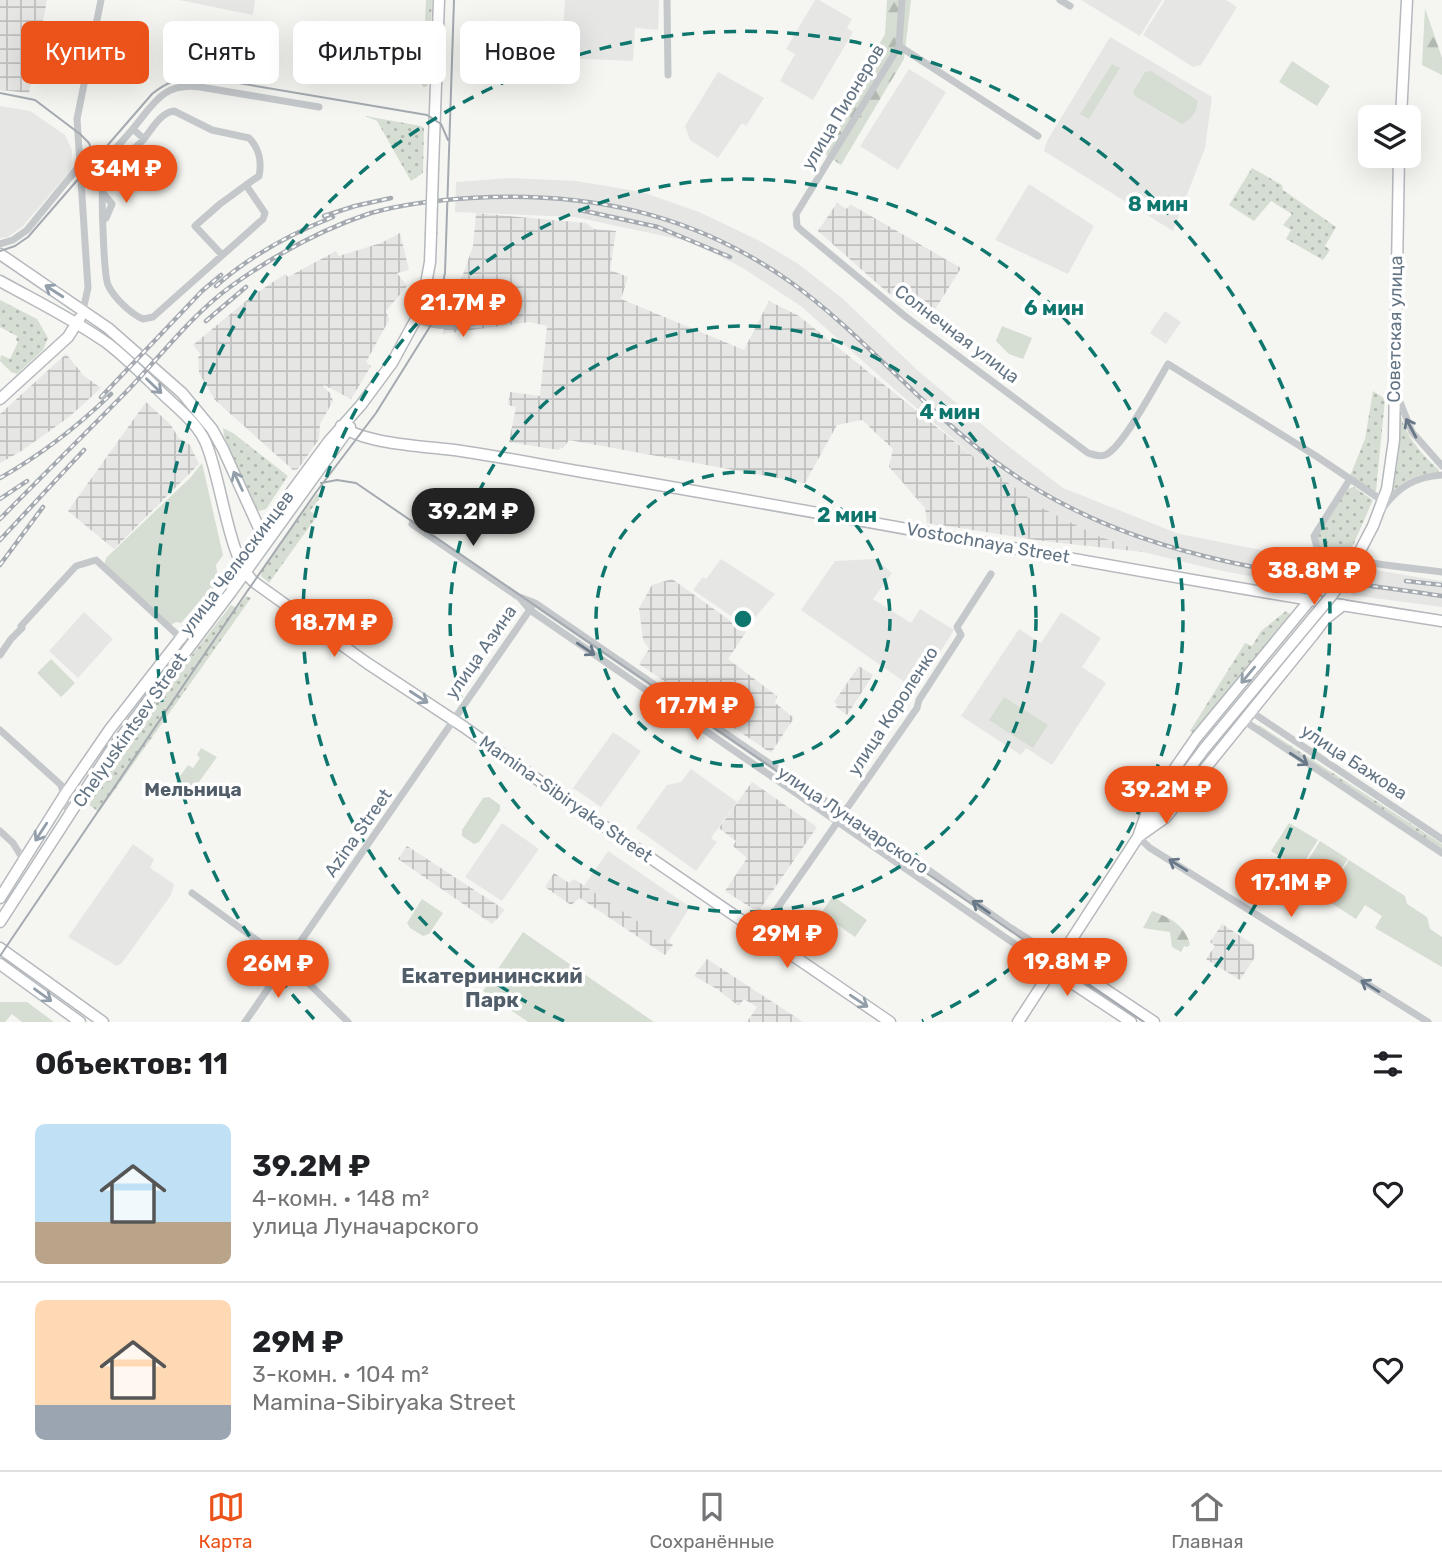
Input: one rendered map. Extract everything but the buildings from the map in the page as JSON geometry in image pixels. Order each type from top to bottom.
[{"type":"main road","name":"улица Челюскинцев","points":[[0,898],[110,729],[344,428],[392,363],[416,319],[430,262],[439,0]]},
{"type":"main road","points":[[1402,105],[1407,0]]},
{"type":"main road","name":"Советская улица","points":[[1138,837],[1204,749],[1332,595],[1350,570],[1379,514],[1392,464],[1399,168]]},
{"type":"main road","points":[[3,259],[83,310],[133,348],[182,393],[202,416],[223,449],[266,544]]},
{"type":"main road","points":[[0,281],[77,323],[125,357],[202,435],[211,456],[229,527],[246,571]]},
{"type":"main road","points":[[0,400],[68,337],[83,310]]},
{"type":"main road","name":"улица Челюскинцев","points":[[190,645],[266,544],[344,428]]},
{"type":"main road","name":"Vostochnaya Street","points":[[344,428],[377,439],[459,450],[1442,621]]},
{"type":"main road","name":"Mamina-Sibiryaka Street","points":[[246,571],[250,579],[273,597],[367,663],[454,720],[890,1022]]},
{"type":"main road","points":[[1018,1022],[1138,837],[1149,806],[1196,738],[1310,600]]},
{"type":"main road","points":[[1138,837],[1166,818],[1325,619],[1343,605]]},
{"type":"main road","points":[[1291,622],[1299,617],[1308,621],[1313,628],[1312,635]]},
{"type":"main road","name":"Chelyuskintsev Street","points":[[69,814],[110,752],[190,645]]},
{"type":"main road","points":[[0,922],[69,814]]},
{"type":"main road","points":[[0,948],[103,1022]]},
{"type":"main road","name":"улица Луначарского","points":[[1058,958],[1154,1022]]},
{"type":"main road","points":[[0,964],[80,1022]]},
{"type":"main road","name":"улица Луначарского","points":[[1051,969],[1131,1022]]},
{"type":"street","points":[[83,310],[88,288],[77,120],[102,0]]},
{"type":"street","points":[[667,0],[668,75]]},
{"type":"street","name":"улица Пионеров","points":[[797,226],[796,214],[899,46],[902,0]]},
{"type":"street","points":[[1060,0],[1070,6]]},
{"type":"street","points":[[899,46],[1038,136]]},
{"type":"street","points":[[82,183],[133,129],[154,101],[181,86],[319,107]]},
{"type":"street","points":[[222,255],[195,226],[246,185],[259,176],[255,144],[242,135],[212,130],[169,111],[103,179],[105,269],[108,284],[133,313],[143,319],[153,317],[263,219],[265,213],[246,185]]},
{"type":"street","points":[[133,129],[144,139]]},
{"type":"street","points":[[0,244],[13,240],[27,230],[80,164]]},
{"type":"street","name":"Солнечная улица","points":[[797,226],[906,317],[1088,453],[1105,455],[1124,436],[1168,364],[1350,479]]},
{"type":"street","points":[[416,319],[434,326],[456,326],[486,320]]},
{"type":"street","points":[[1395,382],[1400,406],[1412,432],[1442,466]]},
{"type":"street","points":[[1379,514],[1392,497],[1410,481],[1442,475]]},
{"type":"street","points":[[1383,501],[1350,479],[1314,536],[1317,548],[1326,553],[1358,560],[1442,572]]},
{"type":"street","name":"улица Луначарского","points":[[412,524],[517,596],[530,610],[1051,969]]},
{"type":"street","points":[[0,655],[76,566],[96,560],[190,645]]},
{"type":"street","name":"улица Короленко","points":[[760,933],[917,708],[919,700],[961,635],[957,627],[991,574]]},
{"type":"street","name":"улица Луначарского","points":[[517,596],[535,603],[1058,958]]},
{"type":"street","name":"улица Азина","points":[[454,720],[535,603]]},
{"type":"street","name":"улица Бажова","points":[[1250,711],[1442,839]]},
{"type":"street","name":"Azina Street","points":[[287,962],[454,720]]},
{"type":"street","points":[[1242,720],[1442,853]]},
{"type":"street","points":[[0,730],[61,785],[69,814]]},
{"type":"street","points":[[0,831],[23,859]]},
{"type":"street","points":[[1138,837],[1150,848],[1428,1022]]},
{"type":"street","points":[[192,893],[287,962],[348,1022]]},
{"type":"street","points":[[245,1022],[287,962]]},
{"type":"shaded area","points":[[0,0],[47,0],[43,21],[21,21],[21,84],[31,84],[29,93],[0,90]]},
{"type":"shaded area","points":[[179,0],[255,0],[253,15]]},
{"type":"shaded area","points":[[565,0],[659,0],[658,30],[635,28],[633,61],[580,59],[580,21],[564,21]]},
{"type":"shaded area","points":[[815,0],[852,19],[847,28],[853,32],[813,100],[780,81],[795,54],[786,49]]},
{"type":"shaded area","points":[[1081,0],[1162,0],[1140,36]]},
{"type":"shaded area","points":[[1165,0],[1226,0],[1237,7],[1201,65],[1193,67],[1143,35]]},
{"type":"shaded area","points":[[1110,37],[1212,97],[1205,148],[1173,231],[1044,151],[1047,141]]},
{"type":"shaded area","points":[[909,69],[946,92],[898,170],[860,146]]},
{"type":"shaded area","points":[[718,72],[764,98],[746,126],[742,123],[718,158],[690,140],[685,126]]},
{"type":"shaded area","points":[[0,106],[30,111],[65,135],[72,150],[71,170],[23,226],[8,237],[0,238]]},
{"type":"shaded area","points":[[511,178],[576,181],[642,192],[699,212],[758,240],[797,263],[842,298],[916,369],[1063,488],[1179,534],[1333,564],[1315,589],[1143,552],[1098,536],[1044,509],[980,462],[802,307],[743,268],[692,242],[575,217],[455,212],[456,182]]},
{"type":"shaded area","points":[[1029,184],[1094,226],[1068,274],[995,240]]},
{"type":"shaded area","points":[[837,203],[847,209],[850,204],[961,268],[929,319],[887,292],[818,231]]},
{"type":"shaded area","points":[[476,213],[586,223],[594,229],[616,231],[610,270],[628,277],[621,299],[744,350],[769,301],[799,316],[980,462],[1044,509],[1098,536],[1143,552],[1043,541],[927,523],[925,508],[889,467],[893,449],[862,420],[837,425],[805,483],[569,440],[558,450],[509,442],[516,407],[508,405],[510,392],[540,396],[547,326],[530,322],[442,334],[473,246]]},
{"type":"shaded area","points":[[400,233],[409,270],[397,273],[407,286],[386,311],[389,320],[366,362],[371,366],[351,399],[324,385],[333,401],[320,424],[319,439],[298,469],[293,470],[215,400],[199,373],[198,357],[201,355],[193,345],[252,296],[285,274],[288,277],[336,251],[339,256],[381,243]]},
{"type":"shaded area","points":[[1165,311],[1181,322],[1166,344],[1150,333]]},
{"type":"shaded area","points":[[66,354],[84,376],[101,388],[69,417],[0,463],[0,414]]},
{"type":"shaded area","points":[[146,402],[170,424],[179,438],[190,445],[199,464],[114,549],[68,511]]},
{"type":"shaded area","points":[[721,559],[775,594],[747,627],[693,590],[703,577],[706,579]]},
{"type":"shaded area","points":[[875,559],[892,573],[873,599],[911,623],[920,609],[954,630],[916,690],[801,610],[835,561]]},
{"type":"shaded area","points":[[1369,569],[1442,581],[1442,607],[1351,595]]},
{"type":"shaded area","points":[[672,579],[746,632],[728,659],[777,696],[775,703],[794,718],[771,753],[639,664],[649,649],[643,640],[639,608],[652,585]]},
{"type":"shaded area","points":[[84,612],[113,639],[78,678],[49,651]]},
{"type":"shaded area","points":[[1061,612],[1101,638],[1082,667],[1106,683],[1052,765],[1026,748],[1021,755],[961,716],[1019,629],[1041,643]]},
{"type":"shaded area","points":[[859,666],[873,675],[847,715],[835,706],[838,705],[834,702]]},
{"type":"shaded area","points":[[613,732],[641,751],[601,807],[573,788]]},
{"type":"shaded area","points":[[691,769],[737,802],[711,838],[717,842],[696,871],[636,828],[667,785],[681,782]]},
{"type":"shaded area","points":[[752,782],[817,827],[758,912],[725,891],[747,858],[733,846],[736,841],[719,828]]},
{"type":"shaded area","points":[[502,823],[539,849],[502,901],[465,877]]},
{"type":"shaded area","points":[[133,844],[154,859],[150,868],[174,884],[171,895],[122,963],[117,966],[68,937]]},
{"type":"shaded area","points":[[407,846],[505,910],[492,924],[398,859]]},
{"type":"shaded area","points":[[608,851],[690,907],[668,942],[584,886]]},
{"type":"shaded area","points":[[554,873],[569,883],[574,879],[673,945],[665,955],[580,898],[571,905],[545,887]]},
{"type":"shaded area","points":[[1222,924],[1254,945],[1255,957],[1240,980],[1206,959],[1215,946],[1210,942]]},
{"type":"shaded area","points":[[707,959],[803,1022],[747,1022],[757,1007],[744,999],[739,1006],[694,976]]},
{"type":"green space","points":[[426,0],[432,0],[431,21],[425,21]]},
{"type":"green space","points":[[887,0],[911,0],[904,59],[841,165],[819,150],[885,34]]},
{"type":"green space","points":[[1425,8],[1442,58],[1442,75],[1422,65]]},
{"type":"green space","points":[[1292,61],[1330,86],[1317,106],[1279,82]]},
{"type":"green space","points":[[1112,64],[1120,68],[1089,119],[1080,114]]},
{"type":"green space","points":[[1151,71],[1197,100],[1196,111],[1182,124],[1135,96],[1133,92],[1145,72]]},
{"type":"green space","points":[[365,116],[424,128],[423,173],[411,181],[377,121]]},
{"type":"green space","points":[[1252,168],[1282,185],[1283,190],[1336,227],[1325,246],[1330,250],[1323,260],[1286,239],[1291,230],[1283,225],[1292,214],[1271,201],[1254,221],[1229,205]]},
{"type":"green space","points":[[0,300],[37,319],[48,338],[43,350],[17,374],[0,361],[1,355],[10,359],[18,342],[17,336],[0,327]]},
{"type":"green space","points":[[1002,326],[1032,338],[1023,359],[1009,354],[996,341]]},
{"type":"green space","points":[[1373,391],[1385,399],[1376,491],[1372,492],[1350,476],[1365,439]]},
{"type":"green space","points":[[1399,411],[1414,443],[1439,470],[1438,473],[1413,478],[1392,492],[1399,452]]},
{"type":"green space","points":[[223,428],[288,476],[266,509],[259,511],[253,505]]},
{"type":"green space","points":[[202,463],[223,555],[216,565],[218,580],[181,623],[176,622],[169,626],[104,566],[106,558],[191,477]]},
{"type":"green space","points":[[1354,487],[1373,500],[1350,552],[1323,548],[1318,544],[1317,537],[1347,489]]},
{"type":"green space","points":[[317,494],[322,495],[310,511],[317,516],[269,583],[261,576],[262,569]]},
{"type":"green space","points":[[246,596],[251,598],[99,812],[85,802],[133,731],[231,605],[237,608]]},
{"type":"green space","points":[[1286,611],[1291,615],[1195,735],[1190,731],[1245,643],[1252,646],[1261,631]]},
{"type":"green space","points":[[51,659],[75,683],[61,697],[37,673]]},
{"type":"green space","points":[[1004,697],[1048,725],[1033,748],[989,720]]},
{"type":"green space","points":[[1259,725],[1442,844],[1442,850],[1257,728]]},
{"type":"green space","points":[[201,748],[217,757],[188,797],[173,786],[188,765],[193,768],[200,758],[197,755]]},
{"type":"green space","points":[[489,797],[500,805],[500,810],[479,842],[474,844],[462,836],[462,830],[483,798]]},
{"type":"green space","points":[[1289,823],[1318,840],[1304,862],[1335,882],[1349,860],[1405,896],[1407,904],[1427,917],[1430,929],[1442,937],[1442,967],[1375,928],[1382,916],[1365,905],[1356,919],[1314,892],[1310,883],[1296,874],[1299,868],[1271,851]]},
{"type":"green space","points":[[1320,841],[1348,859],[1334,880],[1307,862]]},
{"type":"green space","points":[[833,896],[867,920],[855,937],[821,913]]},
{"type":"green space","points":[[422,899],[443,913],[429,934],[423,936],[407,923]]},
{"type":"green space","points":[[1152,911],[1171,919],[1181,927],[1188,938],[1188,947],[1184,946],[1181,952],[1172,947],[1170,932],[1143,928]]},
{"type":"green space","points":[[523,932],[654,1022],[528,1022],[483,991]]},
{"type":"green space","points":[[0,1002],[27,1002],[54,1022],[22,1022],[12,1014],[5,1022],[0,1022]]},
{"type":"tram line","points":[[0,956],[246,593],[317,491],[376,413],[431,325],[445,273],[454,0]]},
{"type":"tram line","points":[[0,251],[15,246],[28,237],[152,94],[169,83],[189,77],[203,77],[427,115],[441,124],[448,140]]},
{"type":"tram line","points":[[0,93],[35,100],[80,134],[89,143],[93,154],[91,168]]},
{"type":"tram line","points":[[321,483],[337,480],[356,483],[1144,1022]]},
{"type":"railway","points":[[324,216],[391,198]]},
{"type":"railway","points":[[0,519],[130,388],[203,309],[230,287],[281,254],[334,227],[395,207],[471,198],[556,198],[637,211],[715,238],[752,258],[789,281],[829,312],[939,415],[985,454],[1051,498],[1113,527],[1158,543],[1251,566],[1442,596]]},
{"type":"railway","points":[[580,210],[658,227],[730,257]]},
{"type":"railway","points":[[216,286],[272,246],[333,217]]},
{"type":"railway","points":[[101,397],[202,291],[221,275]]},
{"type":"railway","points":[[206,321],[246,287]]},
{"type":"railway","points":[[0,478],[58,439],[111,394]]},
{"type":"railway","points":[[0,540],[84,450]]},
{"type":"railway","points":[[0,499],[27,481]]},
{"type":"railway","points":[[0,565],[43,507]]},
{"type":"railway","points":[[1406,581],[1442,585]]},
{"type":"district","name":"Мельница","points":[[193,789]]},
{"type":"district","name":"Екатерининский Парк","points":[[492,987]]}]
